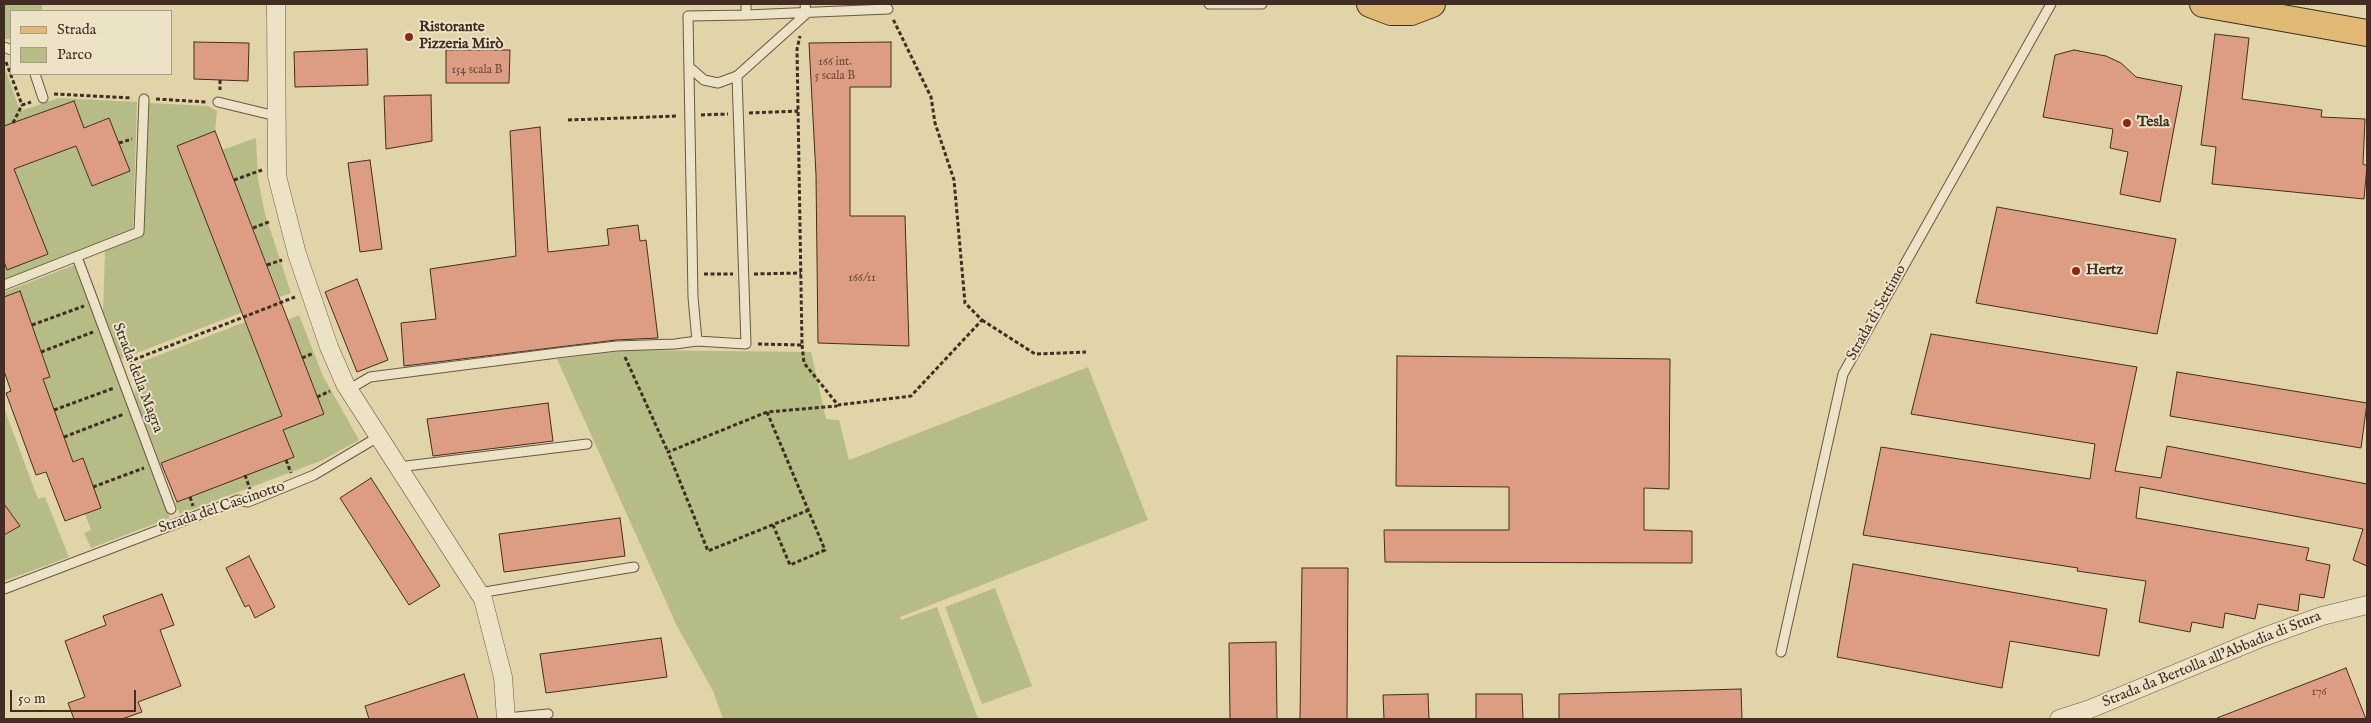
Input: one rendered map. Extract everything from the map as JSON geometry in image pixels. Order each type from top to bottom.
[{"type":"main road","points":[[1370,4],[1391,12],[1411,12],[1432,4]]},
{"type":"main road","points":[[2203,4],[2367,33]]},
{"type":"street","points":[[276,4],[277,165],[286,216],[309,292],[329,347],[348,390],[483,600],[503,677],[506,719]]},
{"type":"street","name":"Strada da Bertolla all'Abbadia di Stura","points":[[2059,719],[2090,709],[2261,638],[2322,616],[2367,605]]},
{"type":"lane","points":[[746,4],[746,14]]},
{"type":"lane","points":[[805,4],[806,14]]},
{"type":"lane","points":[[1209,4],[1262,4]]},
{"type":"lane","name":"Strada di Settimo","points":[[1781,652],[1842,374],[2051,4]]},
{"type":"lane","points":[[697,341],[693,297],[688,16],[806,14],[888,9]]},
{"type":"lane","points":[[689,67],[704,80],[718,83],[738,76],[806,14]]},
{"type":"lane","points":[[35,75],[43,98]]},
{"type":"lane","points":[[348,390],[369,377],[620,346],[674,344],[697,341],[746,344],[738,76]]},
{"type":"lane","points":[[4,285],[138,232],[144,99]]},
{"type":"lane","points":[[218,102],[276,116]]},
{"type":"lane","name":"Strada della Magra","points":[[77,257],[171,509]]},
{"type":"lane","name":"Strada del Cascinotto","points":[[4,589],[238,500],[248,502],[314,475],[378,437]]},
{"type":"lane","points":[[398,467],[587,444]]},
{"type":"lane","points":[[479,593],[634,567]]},
{"type":"lane","points":[[506,719],[548,714]]},
{"type":"path","points":[[888,9],[932,98],[935,123],[954,180],[964,303],[982,320],[1035,354],[1086,352]]},
{"type":"path","points":[[806,14],[797,49],[802,345],[804,363],[838,406]]},
{"type":"path","points":[[4,55],[10,72]]},
{"type":"path","points":[[11,75],[22,105]]},
{"type":"path","points":[[13,123],[22,105],[56,94],[218,102]]},
{"type":"path","points":[[234,180],[277,165]]},
{"type":"path","points":[[117,366],[309,292]]},
{"type":"path","points":[[32,326],[94,302]]},
{"type":"path","points":[[668,452],[767,412],[838,406],[911,396],[982,320]]},
{"type":"path","points":[[41,352],[104,328]]},
{"type":"path","points":[[746,344],[802,345]]},
{"type":"path","points":[[620,346],[668,452],[708,550],[809,510]]},
{"type":"path","points":[[54,410],[124,384]]},
{"type":"path","points":[[64,437],[134,410]]},
{"type":"path","points":[[767,412],[825,550],[790,564],[772,525]]},
{"type":"path","points":[[93,487],[154,465]]},
{"type":"green space","points":[[4,4],[42,4],[42,10],[10,10],[10,39],[4,39]]},
{"type":"green space","points":[[4,65],[20,111],[59,98],[137,102],[133,230],[4,280],[4,261],[7,269],[47,254],[14,169],[76,146],[92,186],[130,171],[109,118],[84,128],[74,101],[4,126]]},
{"type":"green space","points":[[149,103],[208,106],[217,111],[215,131],[177,147],[243,312],[121,359],[103,311],[105,251],[144,235]]},
{"type":"green space","points":[[256,138],[258,179],[265,214],[291,293],[280,297],[222,150]]},
{"type":"green space","points":[[74,265],[170,518],[91,548],[84,533],[91,530],[85,514],[101,508],[73,462],[43,379],[50,376],[20,292],[4,297],[4,292]]},
{"type":"green space","points":[[299,315],[323,376],[359,440],[323,460],[180,514],[175,503],[293,456],[278,418],[160,463],[135,398],[136,364],[245,322],[287,428],[324,414],[287,320]]},
{"type":"green space","points":[[631,350],[811,352],[826,419],[839,420],[849,460],[1088,367],[1148,520],[900,617],[901,620],[937,607],[978,719],[723,719],[713,691],[677,626],[557,359]]},
{"type":"green space","points":[[4,408],[38,499],[45,497],[69,557],[4,581],[4,535],[19,526],[4,504]]},
{"type":"green space","points":[[995,588],[1032,686],[982,704],[945,607]]},
{"type":"building","points":[[2215,34],[2249,38],[2242,99],[2322,110],[2321,117],[2365,119],[2363,164],[2367,166],[2364,199],[2212,184],[2216,147],[2201,145]]},
{"type":"building","points":[[194,42],[249,43],[248,81],[194,79]]},
{"type":"building","points":[[891,42],[891,87],[850,87],[850,216],[905,216],[909,346],[818,343],[816,175],[809,43]]},
{"type":"building","points":[[367,49],[368,85],[295,87],[294,52]]},
{"type":"building","points":[[446,50],[510,50],[509,83],[446,83]]},
{"type":"building","name":"Tesla","points":[[2074,50],[2106,56],[2121,63],[2136,77],[2182,86],[2160,202],[2120,194],[2128,152],[2110,148],[2113,129],[2043,117],[2055,55]]},
{"type":"building","points":[[431,95],[432,141],[386,149],[384,96]]},
{"type":"building","points":[[74,101],[84,128],[109,118],[130,171],[92,186],[76,146],[14,169],[48,254],[7,270],[4,261],[4,126]]},
{"type":"building","points":[[540,127],[548,252],[609,245],[607,229],[638,225],[640,241],[646,240],[658,338],[616,340],[404,366],[401,323],[436,319],[430,269],[516,256],[510,131]]},
{"type":"building","points":[[215,131],[324,414],[283,430],[294,457],[177,502],[161,463],[282,416],[177,146]]},
{"type":"building","points":[[370,160],[382,249],[360,252],[348,163]]},
{"type":"building","name":"Hertz","points":[[1997,207],[2176,239],[2157,334],[1976,303]]},
{"type":"building","points":[[357,279],[388,360],[357,372],[325,292]]},
{"type":"building","points":[[20,291],[50,377],[43,379],[73,462],[83,458],[101,508],[65,521],[46,472],[36,475],[6,393],[11,391],[4,371],[4,297]]},
{"type":"building","points":[[1931,334],[2137,367],[2115,471],[2161,478],[2167,446],[2367,484],[2367,566],[2353,560],[2363,529],[2140,487],[2136,518],[2309,548],[2306,560],[2330,565],[2324,598],[2300,594],[2298,611],[2258,604],[2255,619],[2225,613],[2223,628],[2192,622],[2190,632],[2139,622],[2146,581],[2077,571],[2078,568],[1863,535],[1881,447],[2090,479],[2095,444],[1911,414]]},
{"type":"building","points":[[1397,356],[1670,359],[1669,489],[1644,488],[1644,530],[1692,531],[1692,563],[1385,562],[1384,530],[1509,530],[1509,487],[1396,486]]},
{"type":"building","points":[[2177,372],[2367,403],[2361,448],[2170,416]]},
{"type":"building","points":[[548,403],[553,441],[433,456],[427,419]]},
{"type":"building","points":[[371,478],[440,586],[409,605],[340,498]]},
{"type":"building","points":[[4,504],[20,526],[4,535]]},
{"type":"building","points":[[620,518],[625,556],[504,572],[499,534]]},
{"type":"building","points":[[249,556],[275,607],[255,618],[249,605],[245,607],[226,568]]},
{"type":"building","points":[[1853,564],[2107,609],[2099,656],[2010,641],[2002,688],[1837,657]]},
{"type":"building","points":[[1302,568],[1348,568],[1347,719],[1300,719]]},
{"type":"building","points":[[162,594],[174,625],[160,630],[181,686],[138,702],[142,712],[122,719],[74,719],[68,703],[85,697],[65,641],[106,625],[103,616]]},
{"type":"building","points":[[661,638],[667,677],[546,693],[540,654]]},
{"type":"building","points":[[1276,642],[1277,719],[1230,719],[1229,643]]},
{"type":"building","points":[[2346,668],[2366,719],[2217,719],[2217,718]]},
{"type":"building","points":[[464,674],[478,719],[369,719],[365,706]]},
{"type":"building","points":[[1741,689],[1742,719],[1559,719],[1559,694]]},
{"type":"building","points":[[1428,694],[1429,719],[1384,719],[1383,695]]},
{"type":"building","points":[[1476,694],[1522,694],[1523,719],[1476,719]]},
{"type":"place","name":"Ristorante Pizzeria Mirò","points":[[409,37]]},
{"type":"place","name":"Tesla","points":[[2127,123]]},
{"type":"place","name":"Hertz","points":[[2076,271]]}]
